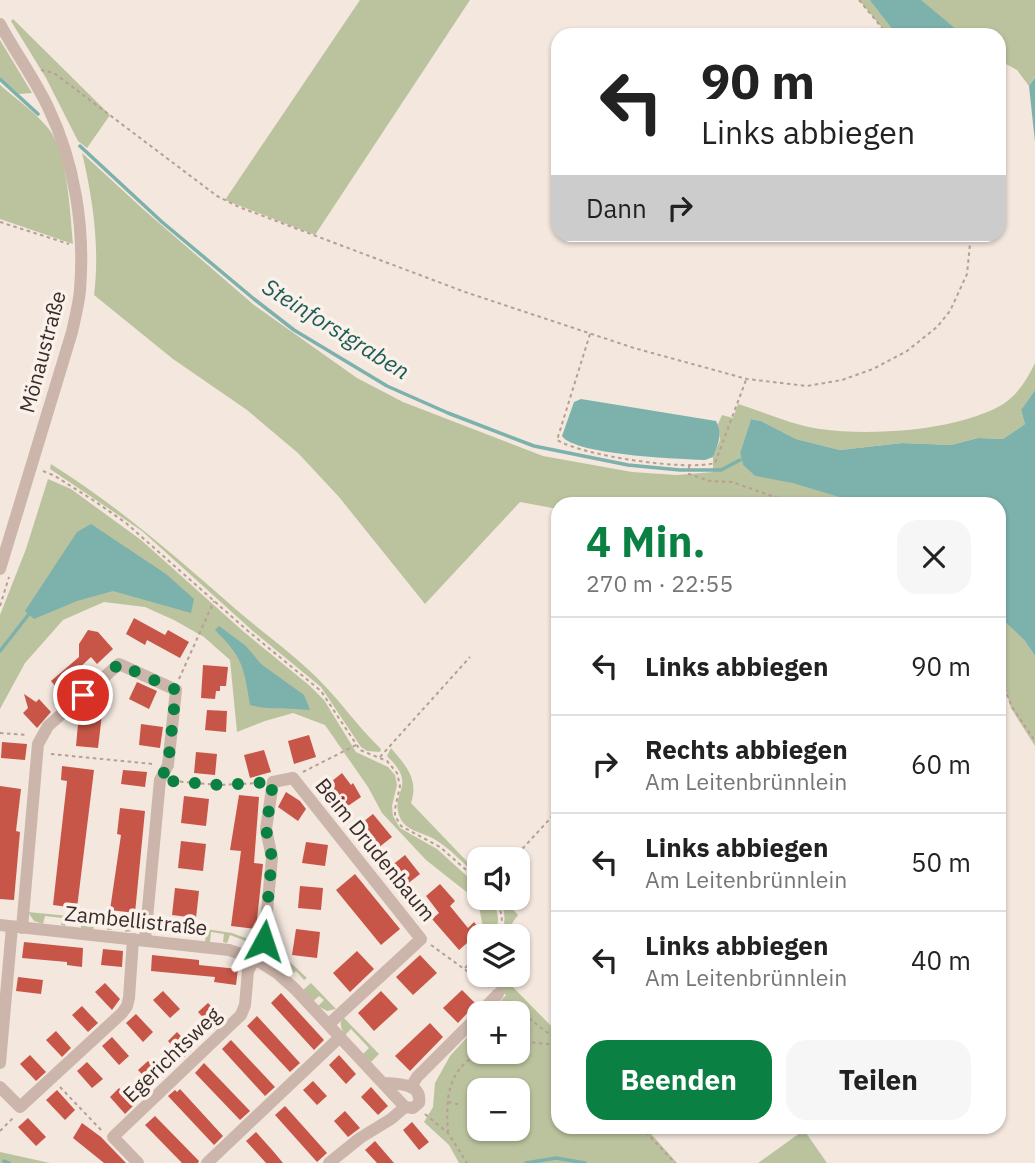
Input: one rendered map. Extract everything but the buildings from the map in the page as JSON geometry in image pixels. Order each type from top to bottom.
[{"type":"street","name":"Mönaustraße","points":[[0,24],[30,74],[63,141],[73,178],[80,246],[80,291],[72,332],[0,569]]},
{"type":"street","points":[[0,1063],[11,927],[42,737],[48,726],[119,664],[176,690],[168,765],[160,780],[139,940],[127,1006],[20,1107],[0,1087]]},
{"type":"street","name":"Beim Drudenbaum","points":[[273,782],[293,778],[421,939],[329,1024]]},
{"type":"street","points":[[255,959],[264,941],[272,858],[266,829],[273,782]]},
{"type":"street","name":"Zambellistraße","points":[[11,927],[229,950],[255,959],[277,973],[384,1083],[411,1106]]},
{"type":"street","name":"Egerichtsweg","points":[[113,1137],[241,1015],[245,1004],[248,971],[255,959]]},
{"type":"street","points":[[492,1001],[498,994]]},
{"type":"street","points":[[411,1087],[416,1077],[467,1027]]},
{"type":"street","points":[[207,1163],[340,1037]]},
{"type":"street","points":[[330,1163],[360,1138],[420,1099],[420,1094],[411,1087],[384,1083]]},
{"type":"street","points":[[113,1137],[138,1163]]},
{"type":"path","points":[[859,0],[882,28]]},
{"type":"path","points":[[30,74],[46,70],[54,73],[217,196],[239,206],[465,292],[688,364],[747,379],[807,386],[842,380],[873,369],[907,351],[936,327],[950,311],[967,274],[970,242]]},
{"type":"path","points":[[0,222],[80,246]]},
{"type":"path","points":[[590,333],[557,440],[580,450],[629,459],[688,465],[715,463],[747,379]]},
{"type":"path","points":[[688,465],[689,474],[710,481],[733,482],[775,497]]},
{"type":"path","points":[[44,471],[126,523],[321,691],[356,745],[366,754],[394,767],[400,779],[394,809],[401,826],[440,847],[467,871]]},
{"type":"path","points":[[176,690],[214,600]]},
{"type":"path","points":[[379,758],[470,657]]},
{"type":"path","points":[[1006,692],[1012,707],[1035,741]]},
{"type":"path","points":[[0,733],[42,737]]},
{"type":"path","points":[[293,778],[356,745]]},
{"type":"path","points":[[38,752],[168,765]]},
{"type":"path","points":[[160,780],[219,785],[273,782]]},
{"type":"path","points":[[524,847],[551,818]]},
{"type":"path","points":[[421,939],[498,994],[551,1037]]},
{"type":"path","points":[[464,969],[467,966]]},
{"type":"path","points":[[530,1042],[551,1043]]},
{"type":"path","points":[[447,1133],[449,1086],[467,1061]]},
{"type":"path","points":[[52,1078],[106,1135],[113,1137]]},
{"type":"path","points":[[447,1102],[462,1105]]},
{"type":"path","points":[[411,1106],[447,1133],[467,1163]]},
{"type":"path","points":[[0,1131],[12,1120],[20,1107]]},
{"type":"path","points":[[648,1134],[675,1163]]},
{"type":"green space","points":[[360,0],[470,0],[315,235],[225,200]]},
{"type":"green space","points":[[859,0],[1035,0],[1035,76],[1029,86],[1017,70],[1006,64],[1006,28],[882,28]]},
{"type":"green space","points":[[13,19],[110,115],[87,148],[78,141],[46,78],[11,21]]},
{"type":"green space","points":[[0,40],[32,93],[19,94],[0,77]]},
{"type":"green space","points":[[0,85],[37,116],[55,139],[67,183],[73,244],[0,219]]},
{"type":"green space","points":[[82,153],[254,305],[357,378],[403,402],[543,456],[632,472],[677,475],[713,472],[713,457],[720,440],[718,424],[722,415],[733,418],[738,404],[820,429],[863,432],[911,430],[958,422],[998,407],[1020,388],[1035,363],[1035,390],[1021,410],[1025,424],[1003,439],[978,438],[951,445],[902,443],[840,450],[796,439],[761,421],[751,419],[740,453],[743,465],[755,476],[793,482],[839,497],[551,497],[551,508],[520,502],[425,604],[339,497],[298,453],[247,410],[173,359],[94,295],[96,259],[89,188]]},
{"type":"green space","points":[[51,464],[148,534],[304,666],[381,749],[380,752],[367,751],[361,747],[321,687],[254,632],[142,531],[50,469]]},
{"type":"green space","points":[[48,479],[71,489],[141,540],[244,632],[310,686],[324,700],[356,752],[388,767],[395,775],[397,785],[392,806],[393,816],[400,828],[437,849],[467,876],[467,892],[426,860],[382,813],[368,787],[325,725],[293,713],[237,732],[230,660],[204,637],[145,607],[104,602],[63,620],[25,663],[0,709],[0,615],[26,549]]},
{"type":"green space","points":[[1006,623],[1025,641],[1035,656],[1035,746],[1011,708],[1006,691]]},
{"type":"green space","points":[[391,748],[410,773],[413,787],[411,803],[467,861],[467,866],[440,843],[409,828],[401,820],[397,807],[402,787],[401,774],[387,756]]},
{"type":"green space","points":[[480,910],[496,910],[497,924],[482,924]]},
{"type":"green space","points":[[513,910],[518,915],[512,924],[504,924],[504,912]]},
{"type":"green space","points":[[28,912],[140,923],[128,932],[125,932],[126,924],[113,923],[112,930],[107,930],[108,922],[95,921],[93,931],[81,930],[81,919],[67,917],[65,926],[61,925],[62,918],[45,916],[43,924],[34,921]]},
{"type":"green space","points":[[206,929],[232,933],[259,943],[252,949],[244,949],[246,941],[230,935],[227,943],[223,942],[224,934],[211,932],[210,942],[205,944]]},
{"type":"green space","points":[[270,949],[307,978],[304,980],[296,971],[289,976],[287,974],[291,968],[280,959],[276,965],[271,959]]},
{"type":"green space","points":[[311,983],[336,1009],[327,1011],[318,1006],[324,1000],[319,996],[312,1002],[302,991]]},
{"type":"green space","points":[[495,987],[513,987],[527,1001],[501,1001],[506,995]]},
{"type":"green space","points":[[530,1005],[551,1026],[551,1134],[651,1134],[677,1163],[459,1163],[449,1145],[424,1122],[433,1107],[435,1083],[450,1056],[467,1037],[467,1064],[530,1064]]},
{"type":"green space","points":[[343,1017],[379,1054],[371,1062],[363,1054],[369,1048],[351,1029],[345,1035],[341,1026]]},
{"type":"green space","points":[[798,1134],[807,1134],[827,1163],[758,1163]]},
{"type":"green space","points":[[0,1152],[50,1163],[0,1163]]},
{"type":"water","points":[[870,0],[921,0],[955,28],[892,28]]},
{"type":"water","points":[[1035,77],[1035,142],[1029,86]]},
{"type":"water","points":[[1035,390],[1035,656],[1025,641],[1006,623],[1006,497],[839,497],[793,483],[755,476],[743,465],[740,453],[751,419],[761,421],[796,439],[840,450],[902,443],[951,445],[978,438],[1003,439],[1025,424],[1021,410]]},
{"type":"water","points":[[581,399],[716,421],[718,444],[713,457],[705,460],[629,455],[586,448],[562,436],[574,402]]},
{"type":"water","points":[[91,524],[166,574],[194,599],[191,613],[113,591],[77,601],[34,619],[25,611],[77,532]]},
{"type":"water","points":[[219,626],[246,646],[261,664],[304,695],[310,710],[250,705],[241,664],[215,630]]},
{"type":"waterway","name":"Steinforstgraben","points":[[0,79],[38,114]]},
{"type":"waterway","name":"Steinforstgraben","points":[[80,146],[162,222],[254,299],[294,330],[387,386],[534,446],[628,465],[680,470],[721,470],[740,460]]},
{"type":"waterway","points":[[0,651],[29,614]]},
{"type":"waterway","points":[[526,1163],[556,1158],[585,1163]]},
{"type":"waterway","points":[[4,1161],[9,1163]]},
{"type":"route","points":[[83,695],[119,664],[176,690],[168,765],[160,780],[219,785],[273,782],[266,829],[272,858],[264,941]]}]
